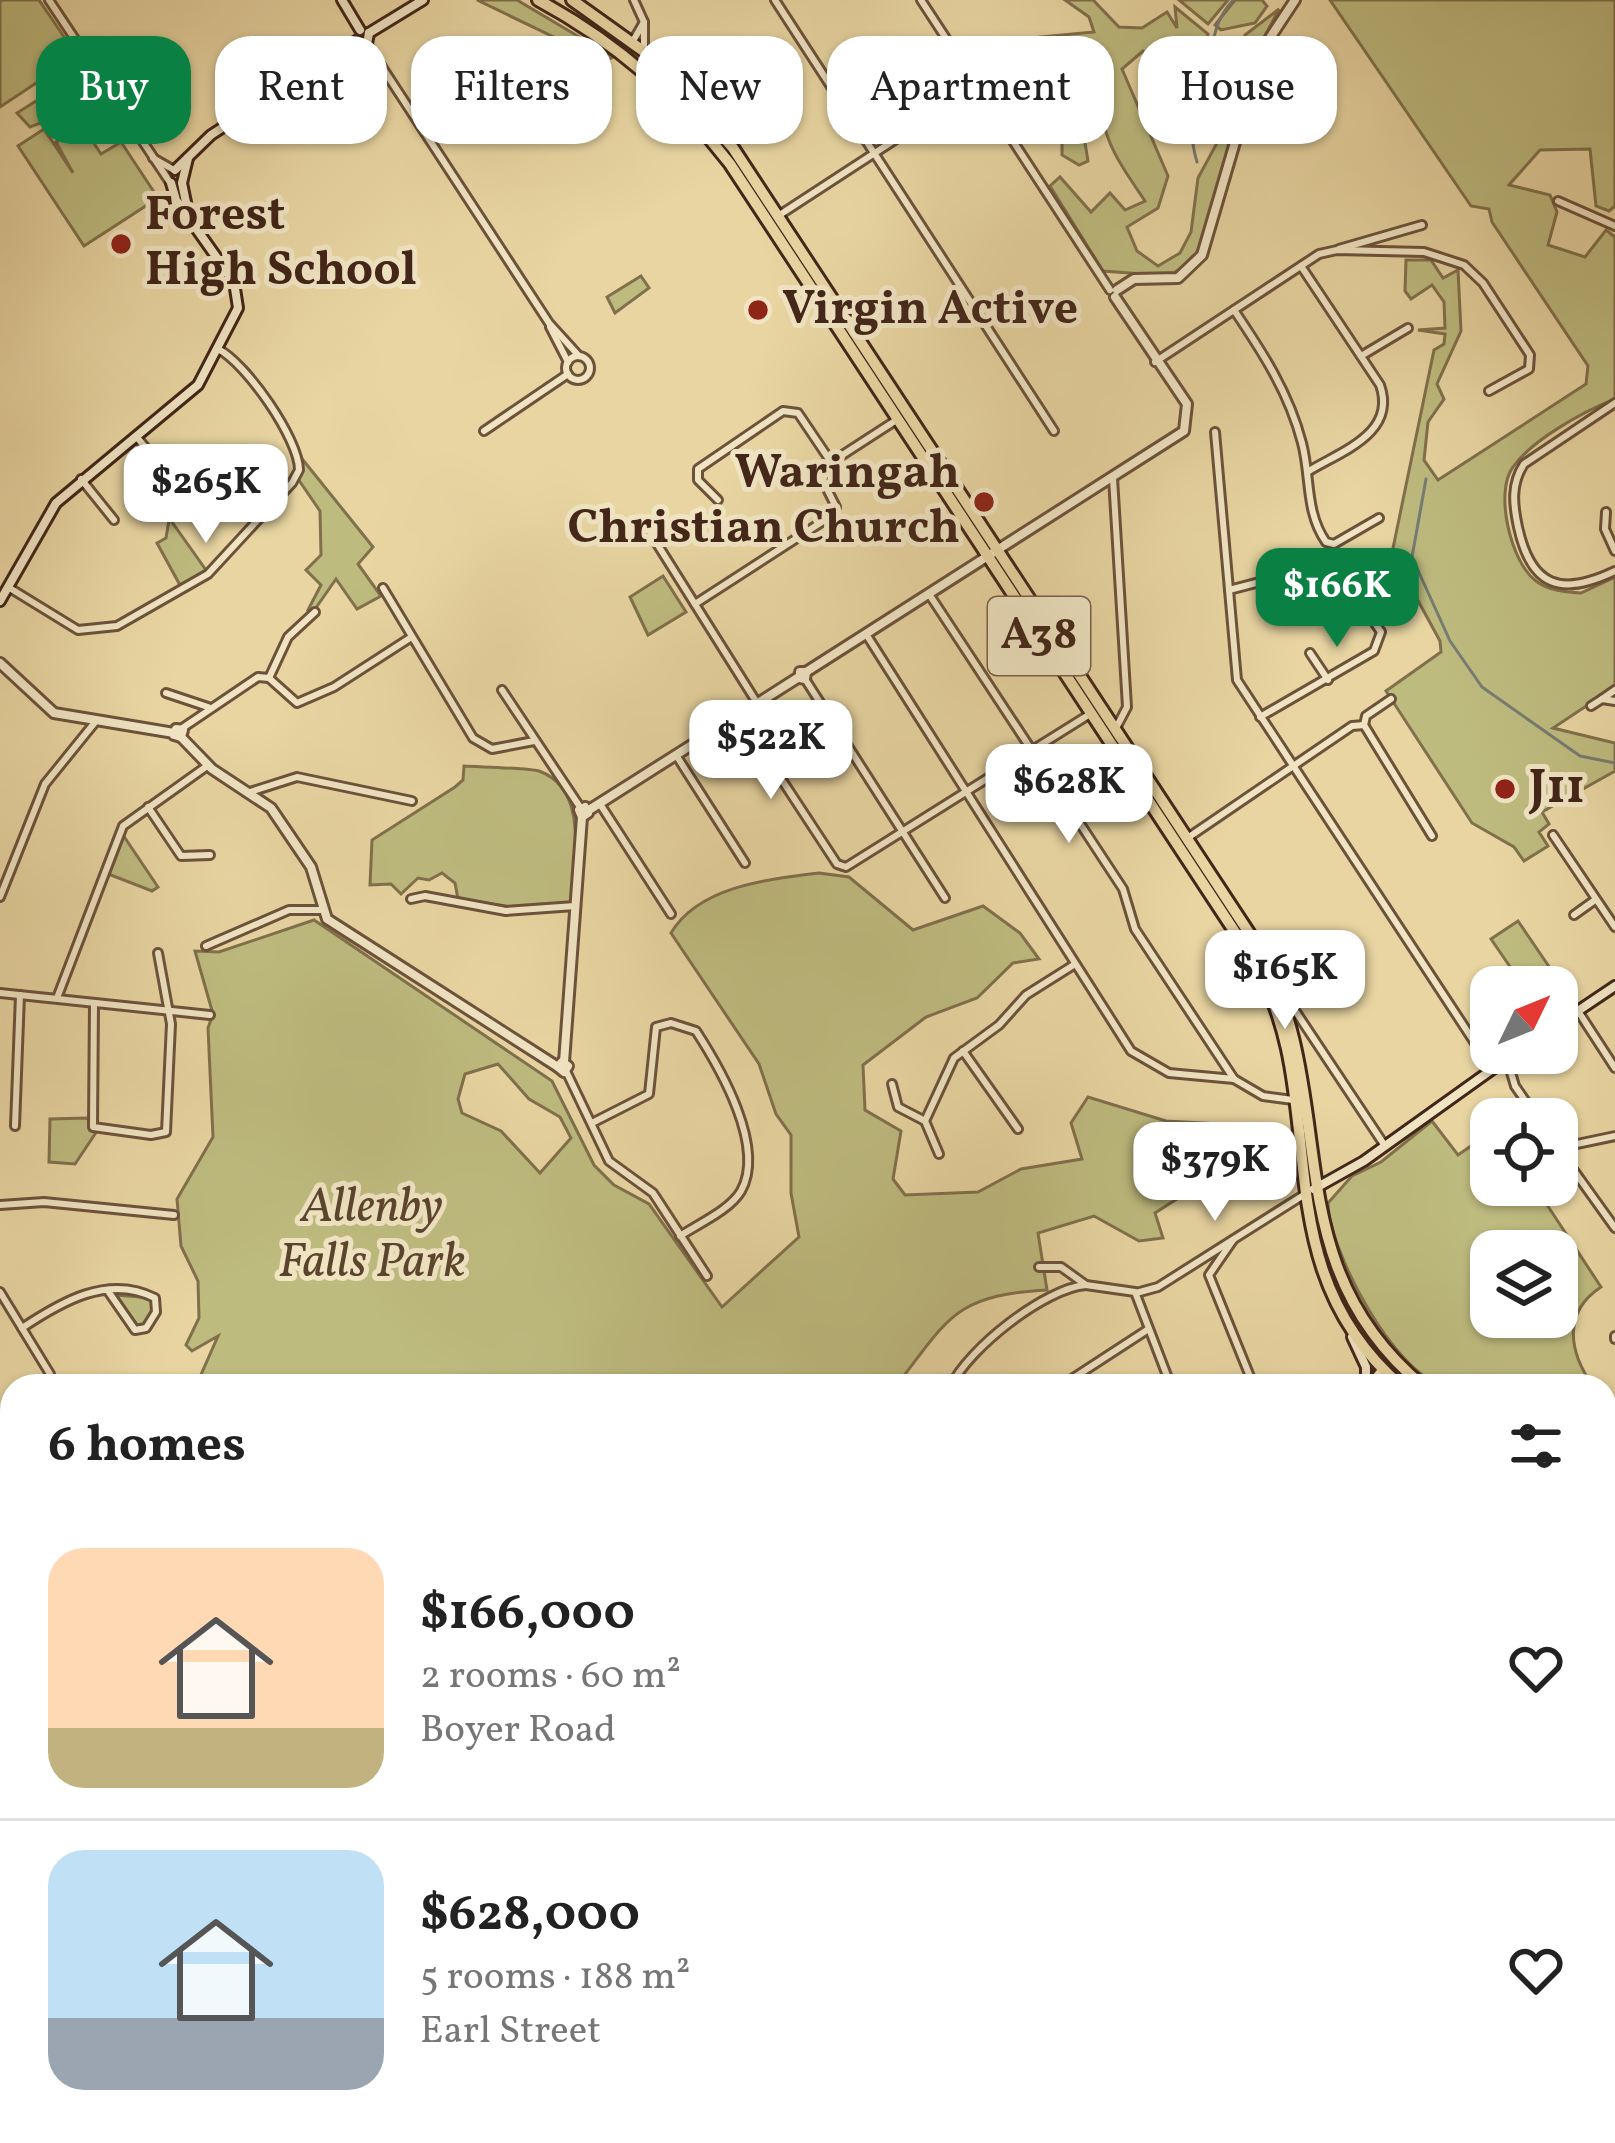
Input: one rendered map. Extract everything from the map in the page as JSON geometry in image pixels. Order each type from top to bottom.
[{"type":"highway","name":"A38","points":[[538,0],[637,65],[710,138],[1114,730],[1281,990],[1300,1053],[1327,1243],[1348,1300],[1394,1374]]},
{"type":"highway","name":"A38","points":[[572,0],[636,43]]},
{"type":"highway","name":"A38","points":[[729,144],[1264,980],[1288,1048],[1303,1196],[1324,1277],[1348,1324],[1403,1374]]},
{"type":"street","points":[[0,601],[56,503],[198,385],[238,308],[238,290],[188,212],[176,177],[153,158],[49,0]]},
{"type":"street","points":[[342,0],[549,323],[568,362],[568,374]]},
{"type":"street","points":[[176,177],[211,135],[423,0]]},
{"type":"street","points":[[634,0],[644,22],[644,36]]},
{"type":"street","points":[[776,0],[1054,430]]},
{"type":"street","points":[[920,0],[943,36]]},
{"type":"street","points":[[1114,292],[1134,279],[1178,278],[1202,255],[1262,50],[1294,0]]},
{"type":"street","points":[[633,40],[644,22]]},
{"type":"street","points":[[778,216],[888,144]]},
{"type":"street","points":[[584,811],[1181,433],[1190,418],[1187,404],[1014,144]]},
{"type":"street","points":[[1558,201],[1615,226]]},
{"type":"street","points":[[1155,362],[1301,266],[1337,250],[1422,225]]},
{"type":"street","points":[[1337,250],[1424,252],[1474,272],[1532,363],[1514,381],[1490,391]]},
{"type":"street","points":[[1301,266],[1384,398],[1382,418],[1369,434],[1309,471]]},
{"type":"street","points":[[1234,310],[1280,380],[1309,471],[1311,513],[1325,542],[1334,544],[1378,518]]},
{"type":"street","points":[[549,323],[589,363],[589,373],[579,380],[568,374]]},
{"type":"street","points":[[1361,356],[1408,328]]},
{"type":"street","points":[[8,586],[78,630],[117,626],[208,574],[292,483],[299,470],[293,439],[232,358],[218,349]]},
{"type":"street","points":[[568,362],[579,356]]},
{"type":"street","points":[[484,430],[568,374]]},
{"type":"street","points":[[1615,403],[1525,464],[1515,477],[1514,497],[1527,561],[1541,577],[1582,583],[1615,571]]},
{"type":"street","points":[[718,500],[698,481],[698,469],[783,412],[798,413],[831,462]]},
{"type":"street","points":[[695,604],[831,516],[835,502],[823,474],[831,462],[898,419]]},
{"type":"street","points":[[1215,432],[1237,680],[1470,1036]]},
{"type":"street","points":[[136,435],[179,489]]},
{"type":"street","points":[[1113,478],[1127,707],[1114,730]]},
{"type":"street","points":[[82,479],[114,520]]},
{"type":"street","points":[[1606,512],[1605,529],[1615,551]]},
{"type":"street","points":[[644,524],[758,704]]},
{"type":"street","points":[[1228,590],[1279,577],[1327,553],[1377,623],[1381,639],[1373,651],[1329,680],[1297,692],[1259,718]]},
{"type":"street","points":[[382,588],[478,744],[499,748],[534,741]]},
{"type":"street","points":[[929,594],[1123,889],[1135,929],[1234,1079]]},
{"type":"street","points":[[269,678],[288,637],[314,612]]},
{"type":"street","points":[[866,634],[1061,934],[1072,966],[1132,1052],[1169,1073],[1234,1079],[1263,1096],[1293,1100]]},
{"type":"street","points":[[179,733],[258,677],[269,678],[298,703],[334,687],[410,638]]},
{"type":"street","points":[[1310,653],[1329,680]]},
{"type":"street","points":[[0,663],[46,709],[96,722],[179,733],[207,766],[271,808],[311,867],[320,910]]},
{"type":"street","points":[[803,676],[946,898]]},
{"type":"street","points":[[502,689],[584,811],[563,1067]]},
{"type":"street","points":[[1591,706],[1615,690]]},
{"type":"street","points":[[166,693],[210,707]]},
{"type":"street","points":[[1602,698],[1615,701]]},
{"type":"street","points":[[1391,699],[1365,717],[1364,724],[1432,836]]},
{"type":"street","points":[[740,716],[837,864],[846,867],[1090,714]]},
{"type":"street","points":[[0,897],[44,784],[96,722]]},
{"type":"street","points":[[1186,838],[1352,726],[1364,724]]},
{"type":"street","points":[[676,755],[746,863]]},
{"type":"street","points":[[57,998],[123,826],[207,766]]},
{"type":"street","points":[[250,792],[297,777],[412,801]]},
{"type":"street","points":[[600,804],[671,914]]},
{"type":"street","points":[[148,807],[181,856],[210,854]]},
{"type":"street","points":[[1553,835],[1615,927]]},
{"type":"street","points":[[411,899],[424,896],[506,911],[575,906]]},
{"type":"street","points":[[1574,916],[1596,900]]},
{"type":"street","points":[[206,946],[290,910],[320,910],[563,1067],[612,1166],[649,1189],[707,1276]]},
{"type":"street","points":[[94,1004],[91,1123],[96,1130],[166,1132],[169,1012],[158,953]]},
{"type":"street","points":[[925,1121],[946,1071],[963,1051],[999,1024],[1026,995],[1072,966]]},
{"type":"street","points":[[1615,986],[1578,1011],[1615,1068]]},
{"type":"street","points":[[1281,990],[1385,1146]]},
{"type":"street","points":[[0,993],[210,1015]]},
{"type":"street","points":[[15,1126],[20,995]]},
{"type":"street","points":[[592,1123],[649,1094],[656,1027],[671,1023],[696,1031],[743,1119],[745,1181],[734,1199],[680,1236]]},
{"type":"street","points":[[963,1051],[1018,1129]]},
{"type":"street","points":[[960,1374],[982,1344],[1056,1294],[1086,1285],[1152,1290],[1385,1146],[1485,1074]]},
{"type":"street","points":[[892,1084],[898,1108],[925,1121],[939,1154]]},
{"type":"street","points":[[1578,1144],[1615,1136]]},
{"type":"street","points":[[1578,1176],[1615,1228]]},
{"type":"street","points":[[0,1205],[44,1202],[174,1215]]},
{"type":"street","points":[[1235,1237],[1209,1275],[1249,1374]]},
{"type":"street","points":[[1039,1267],[1061,1267],[1086,1285]]},
{"type":"street","points":[[22,1328],[83,1292],[108,1291],[155,1298],[156,1312],[146,1328],[135,1330],[108,1291]]},
{"type":"street","points":[[0,1292],[50,1374]]},
{"type":"street","points":[[1135,1292],[1166,1374]]},
{"type":"street","points":[[1348,1324],[1367,1374]]},
{"type":"street","points":[[1079,1374],[1147,1330]]},
{"type":"street","points":[[1379,1374],[1388,1365]]},
{"type":"green space","points":[[0,0],[39,0],[63,36],[36,36],[36,83],[0,107]]},
{"type":"green space","points":[[477,0],[517,0],[578,36],[552,36]]},
{"type":"green space","points":[[1065,0],[1093,0],[1119,27],[1142,28],[1167,12],[1177,28],[1175,7],[1208,34],[1138,36],[1138,55],[1122,69],[1138,106],[1138,144],[1154,144],[1168,176],[1158,208],[1127,227],[1137,251],[1158,266],[1180,253],[1191,232],[1198,178],[1216,144],[1232,144],[1210,228],[1193,259],[1170,276],[1103,271],[1050,186],[1060,177],[1091,212],[1110,193],[1125,210],[1145,201],[1111,144],[1114,36],[1051,36],[1094,32],[1089,17]]},
{"type":"green space","points":[[1179,0],[1228,0],[1208,24]]},
{"type":"green space","points":[[1235,0],[1262,0],[1267,6],[1255,23],[1221,30],[1215,25]]},
{"type":"green space","points":[[1330,0],[1615,0],[1615,206],[1609,211],[1596,206],[1590,149],[1540,150],[1509,185],[1550,195],[1557,212],[1548,245],[1585,257],[1606,230],[1615,237],[1615,399],[1533,446],[1508,478],[1505,509],[1519,559],[1536,581],[1552,589],[1581,593],[1615,577],[1615,687],[1553,728],[1615,743],[1615,771],[1542,812],[1549,824],[1539,832],[1548,846],[1524,861],[1514,847],[1472,823],[1386,691],[1441,652],[1440,641],[1392,553],[1434,350],[1444,344],[1445,334],[1418,330],[1445,328],[1444,302],[1432,285],[1411,299],[1405,291],[1406,260],[1431,260],[1443,278],[1458,270],[1461,331],[1437,384],[1444,399],[1428,422],[1424,460],[1438,480],[1586,384],[1588,366],[1492,222],[1489,209],[1471,206]]},
{"type":"green space","points":[[1279,9],[1265,36],[1245,36],[1245,35]]},
{"type":"green space","points":[[36,101],[36,125],[30,127],[17,113]]},
{"type":"green space","points":[[36,134],[36,144],[54,144],[73,173],[57,144],[94,144],[101,154],[122,144],[158,198],[84,246],[18,146]]},
{"type":"green space","points":[[1062,144],[1085,144],[1088,161],[1079,165],[1062,155]]},
{"type":"green space","points":[[641,276],[649,288],[615,313],[607,297]]},
{"type":"green space","points":[[299,455],[373,547],[358,564],[381,596],[357,609],[336,579],[313,612],[308,610],[321,585],[306,570],[321,555],[320,511],[296,476]]},
{"type":"green space","points":[[173,496],[172,522],[206,570],[181,587],[157,543],[166,538]]},
{"type":"green space","points":[[663,576],[686,612],[648,635],[630,597]]},
{"type":"green space","points":[[464,766],[539,771],[566,793],[575,826],[571,903],[511,907],[458,899],[455,883],[442,873],[429,880],[418,878],[401,894],[391,884],[370,885],[372,840],[455,787],[463,780]]},
{"type":"green space","points":[[123,835],[158,887],[152,891],[108,874]]},
{"type":"green space","name":"Allenby Falls Park","points":[[819,873],[849,877],[913,930],[983,906],[1020,933],[1039,959],[1013,963],[977,998],[926,1017],[863,1065],[865,1110],[901,1131],[893,1179],[905,1195],[978,1192],[1021,1169],[1082,1159],[1071,1123],[1088,1097],[1166,1121],[1256,1126],[1257,1148],[1155,1213],[1163,1238],[1139,1241],[1094,1216],[1038,1233],[1047,1290],[992,1298],[956,1314],[905,1374],[201,1374],[218,1336],[192,1351],[186,1345],[199,1318],[198,1281],[181,1246],[177,1199],[213,1137],[208,1028],[213,1014],[195,951],[219,952],[314,920],[552,1081],[594,1165],[614,1185],[649,1204],[722,1307],[799,1237],[791,1193],[791,1135],[776,1114],[759,1064],[671,933],[699,905],[758,882]],"holes":[[[498,1064],[529,1099],[560,1117],[571,1138],[540,1173],[501,1131],[462,1113],[458,1099],[465,1074]]]},
{"type":"green space","points":[[1518,921],[1549,966],[1510,966],[1491,939]]},
{"type":"green space","points":[[87,1118],[97,1131],[75,1164],[49,1162],[50,1119]]},
{"type":"green space","points":[[1432,1121],[1458,1155],[1470,1147],[1470,1206],[1548,1206],[1564,1230],[1470,1230],[1470,1338],[1574,1338],[1586,1374],[1422,1374],[1386,1335],[1352,1279],[1328,1203],[1352,1176],[1381,1162]]},
{"type":"green space","points":[[1578,1252],[1601,1287],[1578,1313]]},
{"type":"green space","points":[[116,1295],[152,1298],[152,1313],[140,1329]]},
{"type":"waterway","points":[[1197,162],[1192,135],[1197,97],[1219,22],[1233,0]]},
{"type":"waterway","points":[[1426,479],[1412,557],[1450,641],[1482,687],[1580,756],[1615,763]]},
{"type":"place","name":"Forest High School","points":[[121,244]]},
{"type":"place","name":"Virgin Active","points":[[758,310]]},
{"type":"place","name":"Waringah Christian Church","points":[[984,502]]},
{"type":"place","name":"J11","points":[[1505,789]]}]
